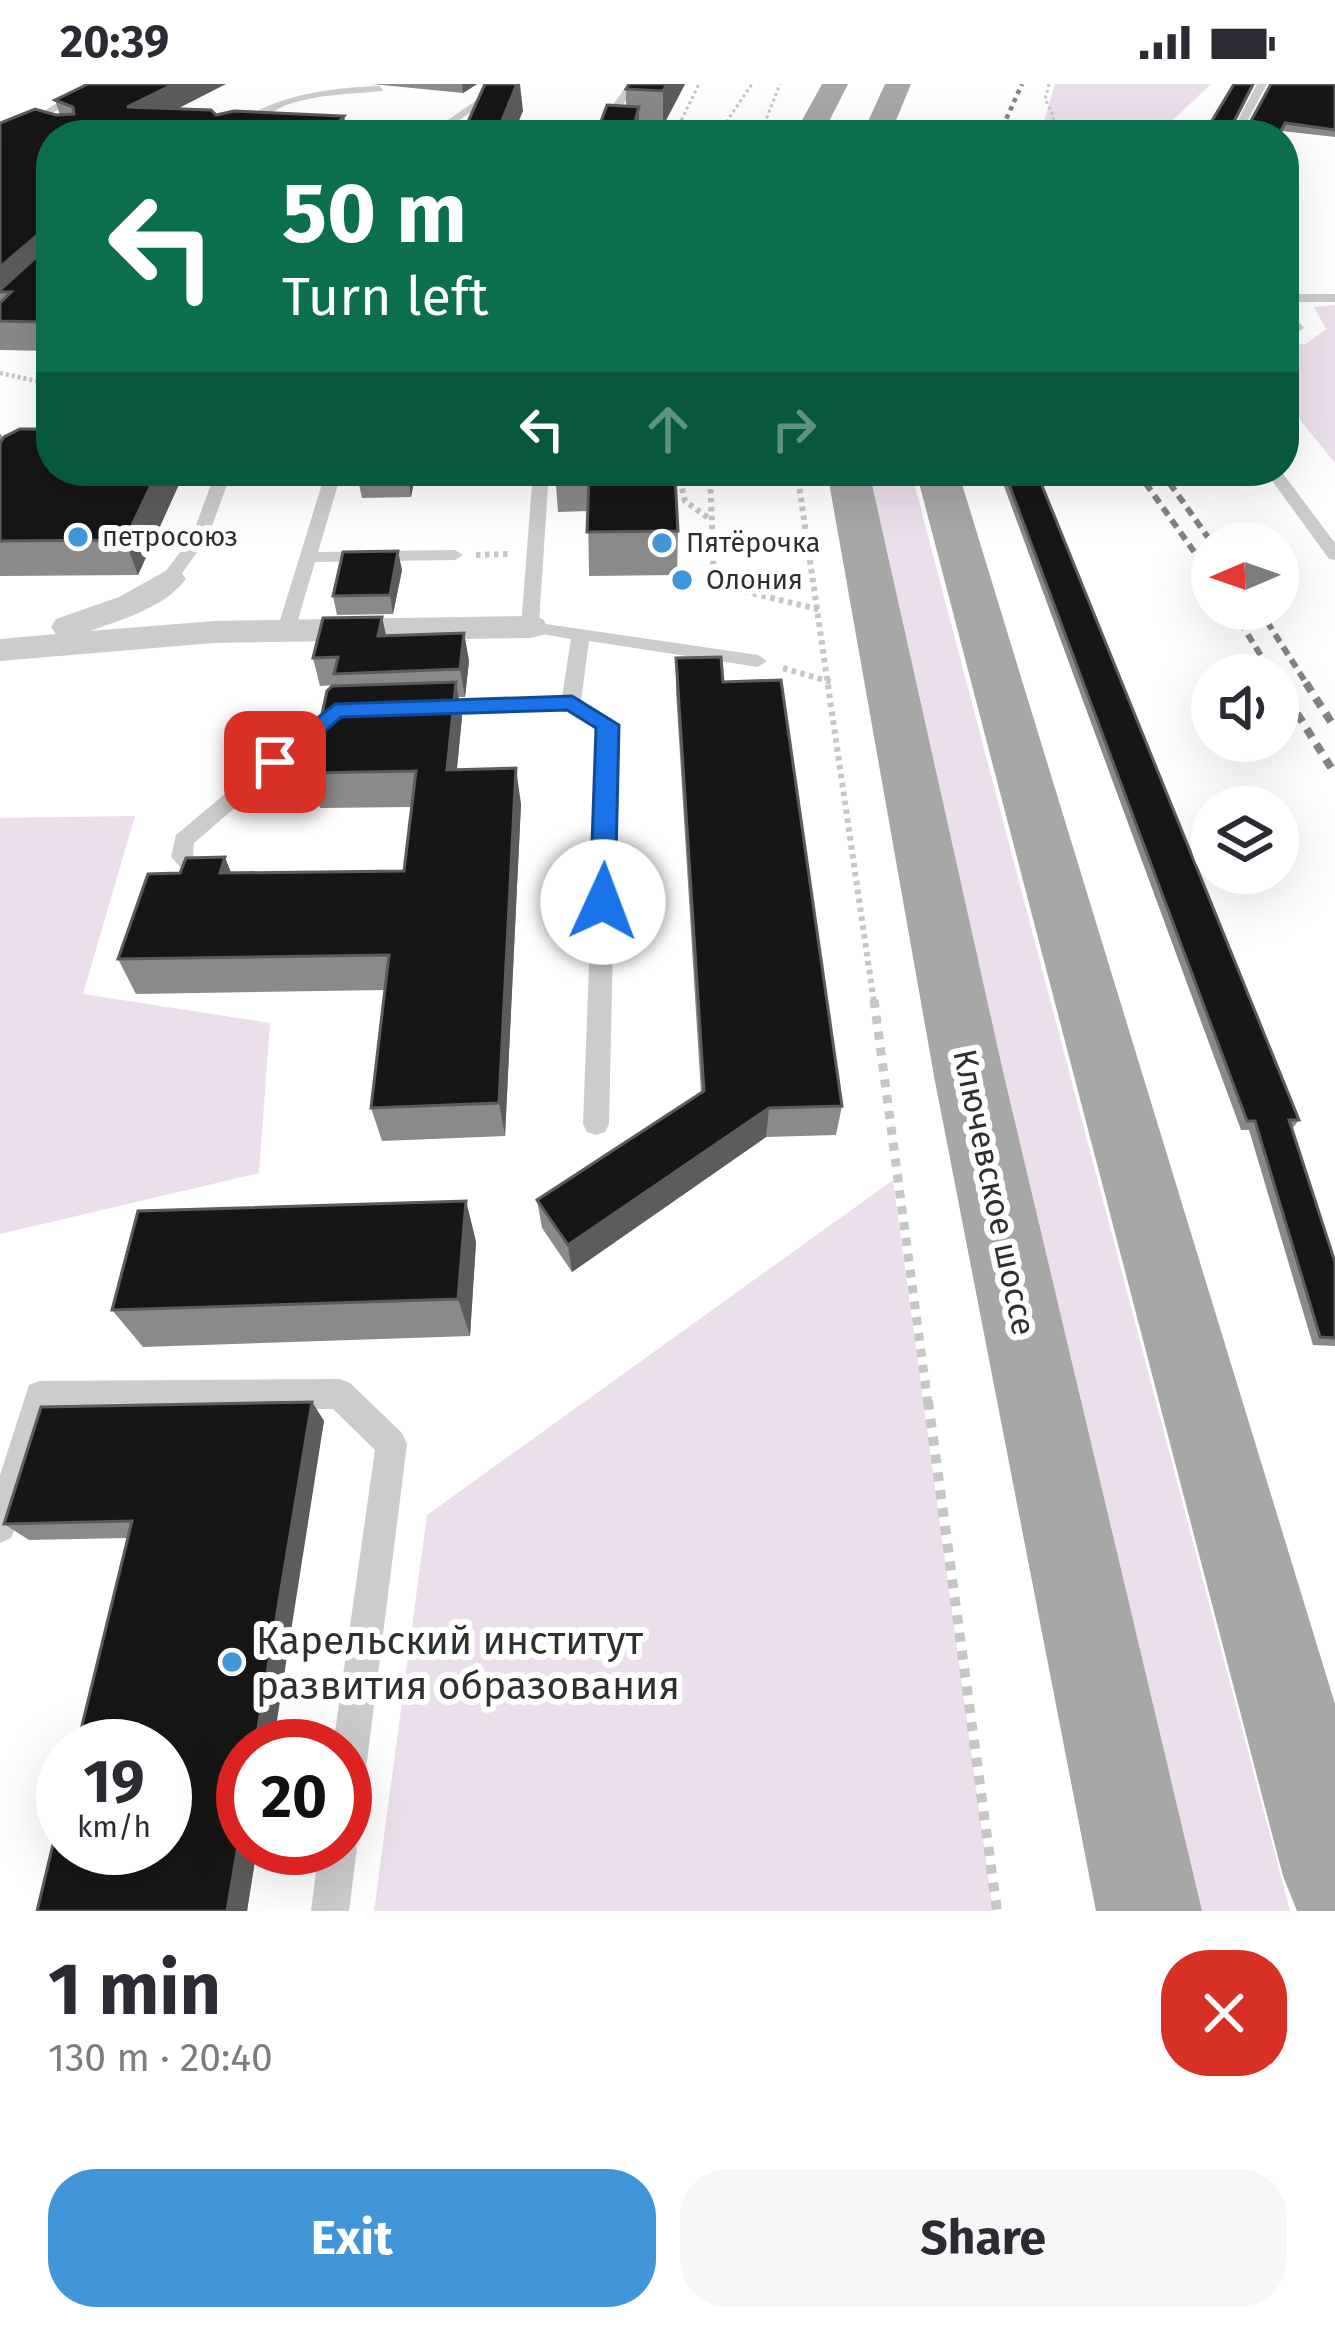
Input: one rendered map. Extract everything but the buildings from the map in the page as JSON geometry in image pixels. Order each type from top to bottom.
[{"type":"main road","points":[[816,120],[836,84]]},
{"type":"main road","points":[[882,120],[898,84]]},
{"type":"main road","name":"Ключевское шоссе","points":[[851,486],[969,1076],[1149,1911]]},
{"type":"main road","points":[[941,486],[1335,1876]]},
{"type":"street","points":[[0,647],[116,610],[169,579]]},
{"type":"street","points":[[0,647],[286,630],[530,627]]},
{"type":"lane","points":[[40,120],[95,84]]},
{"type":"lane","points":[[453,120],[506,84]]},
{"type":"lane","points":[[606,120],[633,84]]},
{"type":"lane","points":[[1243,120],[1262,84]]},
{"type":"lane","points":[[244,120],[276,103],[313,94],[380,89]]},
{"type":"lane","points":[[0,142],[36,123]]},
{"type":"lane","points":[[1299,295],[1335,298]]},
{"type":"lane","points":[[169,579],[200,537],[219,486]]},
{"type":"lane","points":[[286,630],[329,486]]},
{"type":"lane","points":[[540,486],[530,627],[758,661]]},
{"type":"lane","points":[[1284,486],[1335,555]]},
{"type":"lane","points":[[1316,532],[1335,541]]},
{"type":"lane","points":[[308,557],[455,556]]},
{"type":"lane","points":[[572,703],[581,634]]},
{"type":"lane","points":[[406,708],[572,703],[608,725],[596,1124]]},
{"type":"lane","points":[[223,874],[201,874],[182,856],[184,840],[335,711],[359,710]]},
{"type":"lane","points":[[0,1527],[40,1396],[339,1394],[391,1444],[355,1719]]},
{"type":"lane","points":[[330,1911],[335,1875]]},
{"type":"path","points":[[682,120],[699,84]]},
{"type":"path","points":[[728,120],[752,84]]},
{"type":"path","points":[[766,120],[780,84]]},
{"type":"path","points":[[1049,84],[1045,99],[1053,120]]},
{"type":"path","points":[[0,373],[36,381]]},
{"type":"path","points":[[682,486],[685,501],[712,521]]},
{"type":"path","points":[[711,486],[714,584],[821,610]]},
{"type":"path","points":[[800,486],[831,682],[997,1911]]},
{"type":"path","points":[[455,556],[535,554]]},
{"type":"path","points":[[758,661],[831,682]]},
{"type":"shaded area","points":[[1055,84],[1211,84],[1173,120],[1044,120]]},
{"type":"shaded area","points":[[1335,305],[1335,463],[1299,419],[1299,344],[1326,329],[1314,307]]},
{"type":"shaded area","points":[[868,486],[915,486],[1290,1911],[1191,1911]]},
{"type":"shaded area","points":[[135,816],[83,994],[270,1023],[259,1173],[0,1234],[0,818]]},
{"type":"shaded area","points":[[893,1180],[993,1911],[374,1911],[427,1515]]},
{"type":"railway","points":[[1006,120],[1022,84]]},
{"type":"railway","points":[[1148,486],[1191,547]]},
{"type":"railway","points":[[1172,486],[1197,522]]},
{"type":"railway","points":[[1245,630],[1260,654]]},
{"type":"railway","points":[[1272,630],[1308,686]]},
{"type":"railway","points":[[1306,683],[1335,728]]},
{"type":"railway","points":[[1299,717],[1335,774]]},
{"type":"place","name":"петросоюз","points":[[78,537]]},
{"type":"place","name":"Пятёрочка","points":[[662,543]]},
{"type":"place","name":"Олония","points":[[682,580]]},
{"type":"place","name":"Карельский институт развития образования","points":[[232,1662]]},
{"type":"route","points":[[275,762],[335,711],[572,703],[608,725],[603,902]]}]
